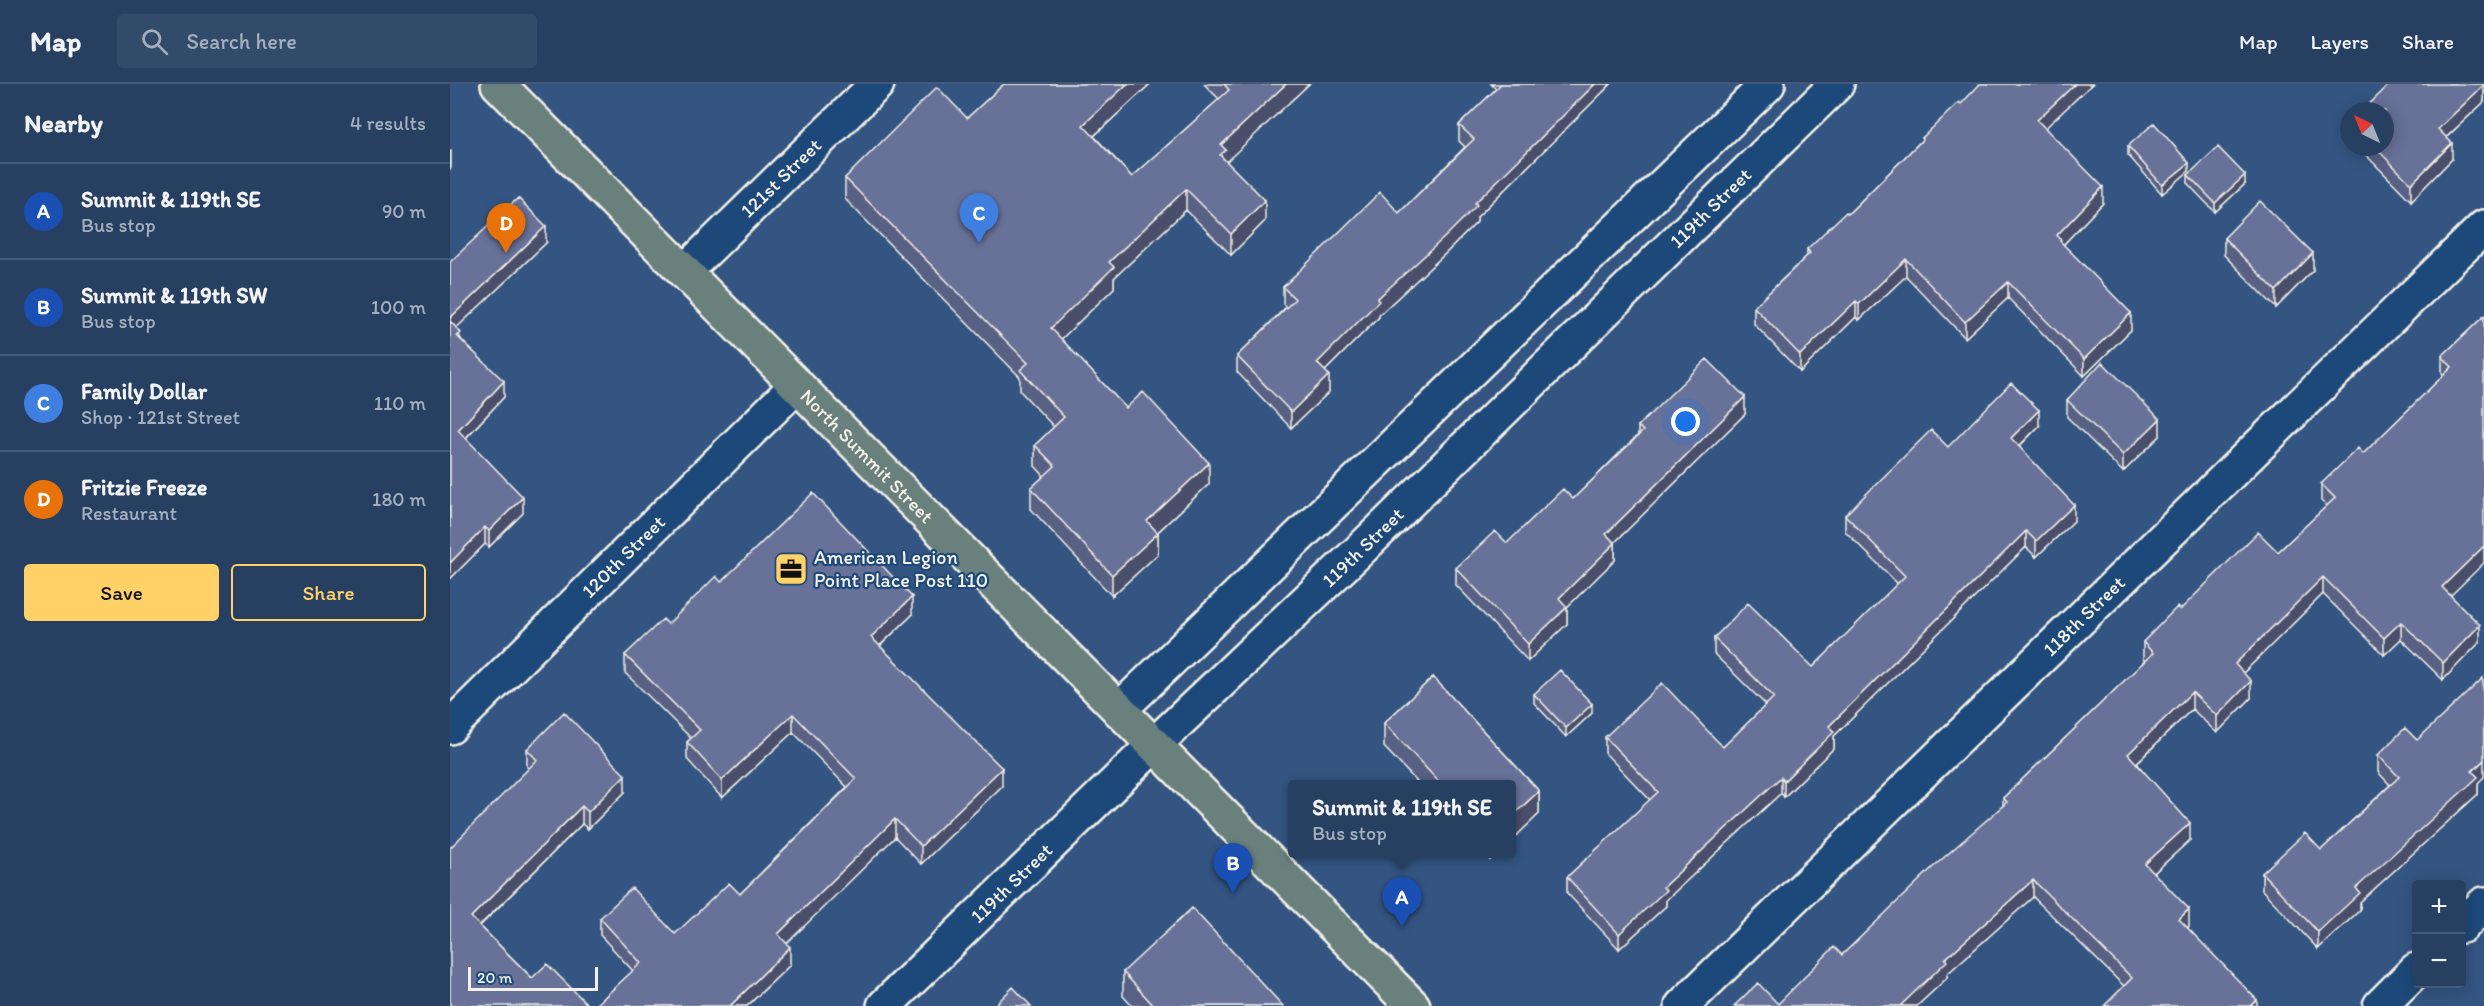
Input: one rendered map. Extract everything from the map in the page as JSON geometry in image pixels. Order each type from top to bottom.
[{"type":"main road","name":"North Summit Street","points":[[498,84],[1413,1006]]},
{"type":"street","name":"121st Street","points":[[684,272],[878,84]]},
{"type":"street","points":[[1119,710],[1768,84]]},
{"type":"street","name":"119th Street","points":[[884,1006],[1374,536],[1837,84]]},
{"type":"street","name":"118th Street","points":[[1683,1006],[2484,227]]},
{"type":"street","name":"120th Street","points":[[450,727],[797,385]]},
{"type":"street","points":[[2466,922],[2484,904]]},
{"type":"street","points":[[2380,1006],[2412,974]]},
{"type":"building","points":[[1004,84],[1127,84],[1083,125],[1132,177],[1229,90],[1224,84],[1286,84],[1221,145],[1226,150],[1220,155],[1265,200],[1231,234],[1186,189],[1109,262],[1114,267],[1051,328],[1126,408],[1143,392],[1209,463],[1147,521],[1158,533],[1112,575],[1031,488],[1055,466],[1035,445],[1064,417],[1020,370],[1028,363],[845,178],[937,87],[967,118]]},
{"type":"building","points":[[1501,84],[1595,84],[1475,203],[1477,205],[1446,236],[1377,299],[1379,301],[1317,363],[1329,375],[1291,412],[1237,356],[1295,299],[1283,287],[1380,192],[1399,213],[1474,139],[1459,125]]},
{"type":"building","points":[[1980,84],[2075,84],[2037,120],[2103,187],[2057,235],[2060,241],[2131,313],[2084,359],[2008,282],[1965,322],[1906,259],[1859,304],[1856,301],[1800,355],[1754,307],[1810,253],[1807,249],[1846,212],[1848,214],[1922,138]]},
{"type":"building","points":[[2390,84],[2484,84],[2438,129],[2452,143],[2411,184],[2384,156],[2394,156],[2394,102],[2371,102]]},
{"type":"building","points":[[2154,123],[2189,163],[2162,185],[2128,146]]},
{"type":"building","points":[[2218,147],[2245,175],[2215,203],[2188,175]]},
{"type":"building","points":[[518,198],[546,226],[450,318],[450,262]]},
{"type":"building","points":[[2260,201],[2313,253],[2276,291],[2224,238]]},
{"type":"building","points":[[2484,316],[2484,546],[2442,587],[2480,625],[2443,663],[2401,622],[2384,638],[2323,577],[2235,664],[2251,681],[2217,716],[2192,692],[2128,754],[2190,823],[2145,864],[2189,909],[2179,919],[2257,1000],[2250,1006],[2104,1006],[2132,978],[2033,880],[1945,959],[1947,961],[1900,1006],[1734,1006],[1758,983],[1778,1004],[1834,947],[1842,955],[1932,868],[2007,802],[2003,798],[2153,653],[2143,642],[2177,607],[2180,610],[2258,532],[2278,552],[2335,498],[2321,484],[2358,448],[2363,454],[2452,367],[2442,356]]},
{"type":"building","points":[[450,321],[461,333],[457,336],[504,381],[458,430],[523,497],[489,531],[485,527],[450,563]]},
{"type":"building","points":[[1707,359],[1745,397],[1606,534],[1615,543],[1559,598],[1567,607],[1528,644],[1456,568],[1495,531],[1507,543],[1563,489],[1573,499],[1643,431],[1638,426]]},
{"type":"building","points":[[2102,362],[2160,419],[2123,455],[2067,400]]},
{"type":"building","points":[[2011,383],[2039,410],[2011,438],[2074,505],[2036,541],[2026,531],[1829,726],[1834,732],[1784,781],[1781,777],[1663,887],[1666,890],[1619,934],[1567,877],[1658,792],[1605,737],[1662,683],[1723,747],[1774,697],[1714,638],[1748,603],[1813,667],[1905,576],[1845,515],[1931,430],[1948,447]]},
{"type":"building","points":[[813,493],[912,597],[871,637],[1002,768],[921,846],[895,819],[778,934],[790,947],[730,1006],[595,1006],[641,963],[600,918],[632,888],[675,934],[729,883],[740,894],[856,779],[793,714],[722,780],[687,742],[700,730],[625,655],[663,619],[668,624],[716,576],[721,582]]},
{"type":"building","points":[[1560,670],[1592,704],[1566,728],[1534,694]]},
{"type":"building","points":[[1433,677],[1539,791],[1516,812],[1516,780],[1437,780],[1384,723]]},
{"type":"building","points":[[2483,678],[2484,760],[2472,771],[2478,777],[2356,888],[2360,893],[2318,932],[2262,873],[2305,833],[2321,850],[2399,777],[2378,755],[2405,728],[2417,740]]},
{"type":"building","points":[[564,712],[625,775],[588,812],[582,806],[471,917],[532,978],[547,964],[589,1006],[450,1006],[450,848],[537,760],[527,749]]},
{"type":"building","points":[[1192,908],[1283,1006],[1154,1006],[1123,972]]},
{"type":"building","points":[[1013,987],[1031,1006],[994,1006]]},
{"type":"place","name":"Family Dollar","points":[[979,243]]},
{"type":"place","name":"Fritzie Freeze","points":[[506,253]]},
{"type":"place","name":"American Legion Point Place Post 110","points":[[791,569]]},
{"type":"place","name":"Summit & 119th SW","points":[[1233,893]]},
{"type":"place","name":"Summit & 119th SE","points":[[1402,927]]}]
